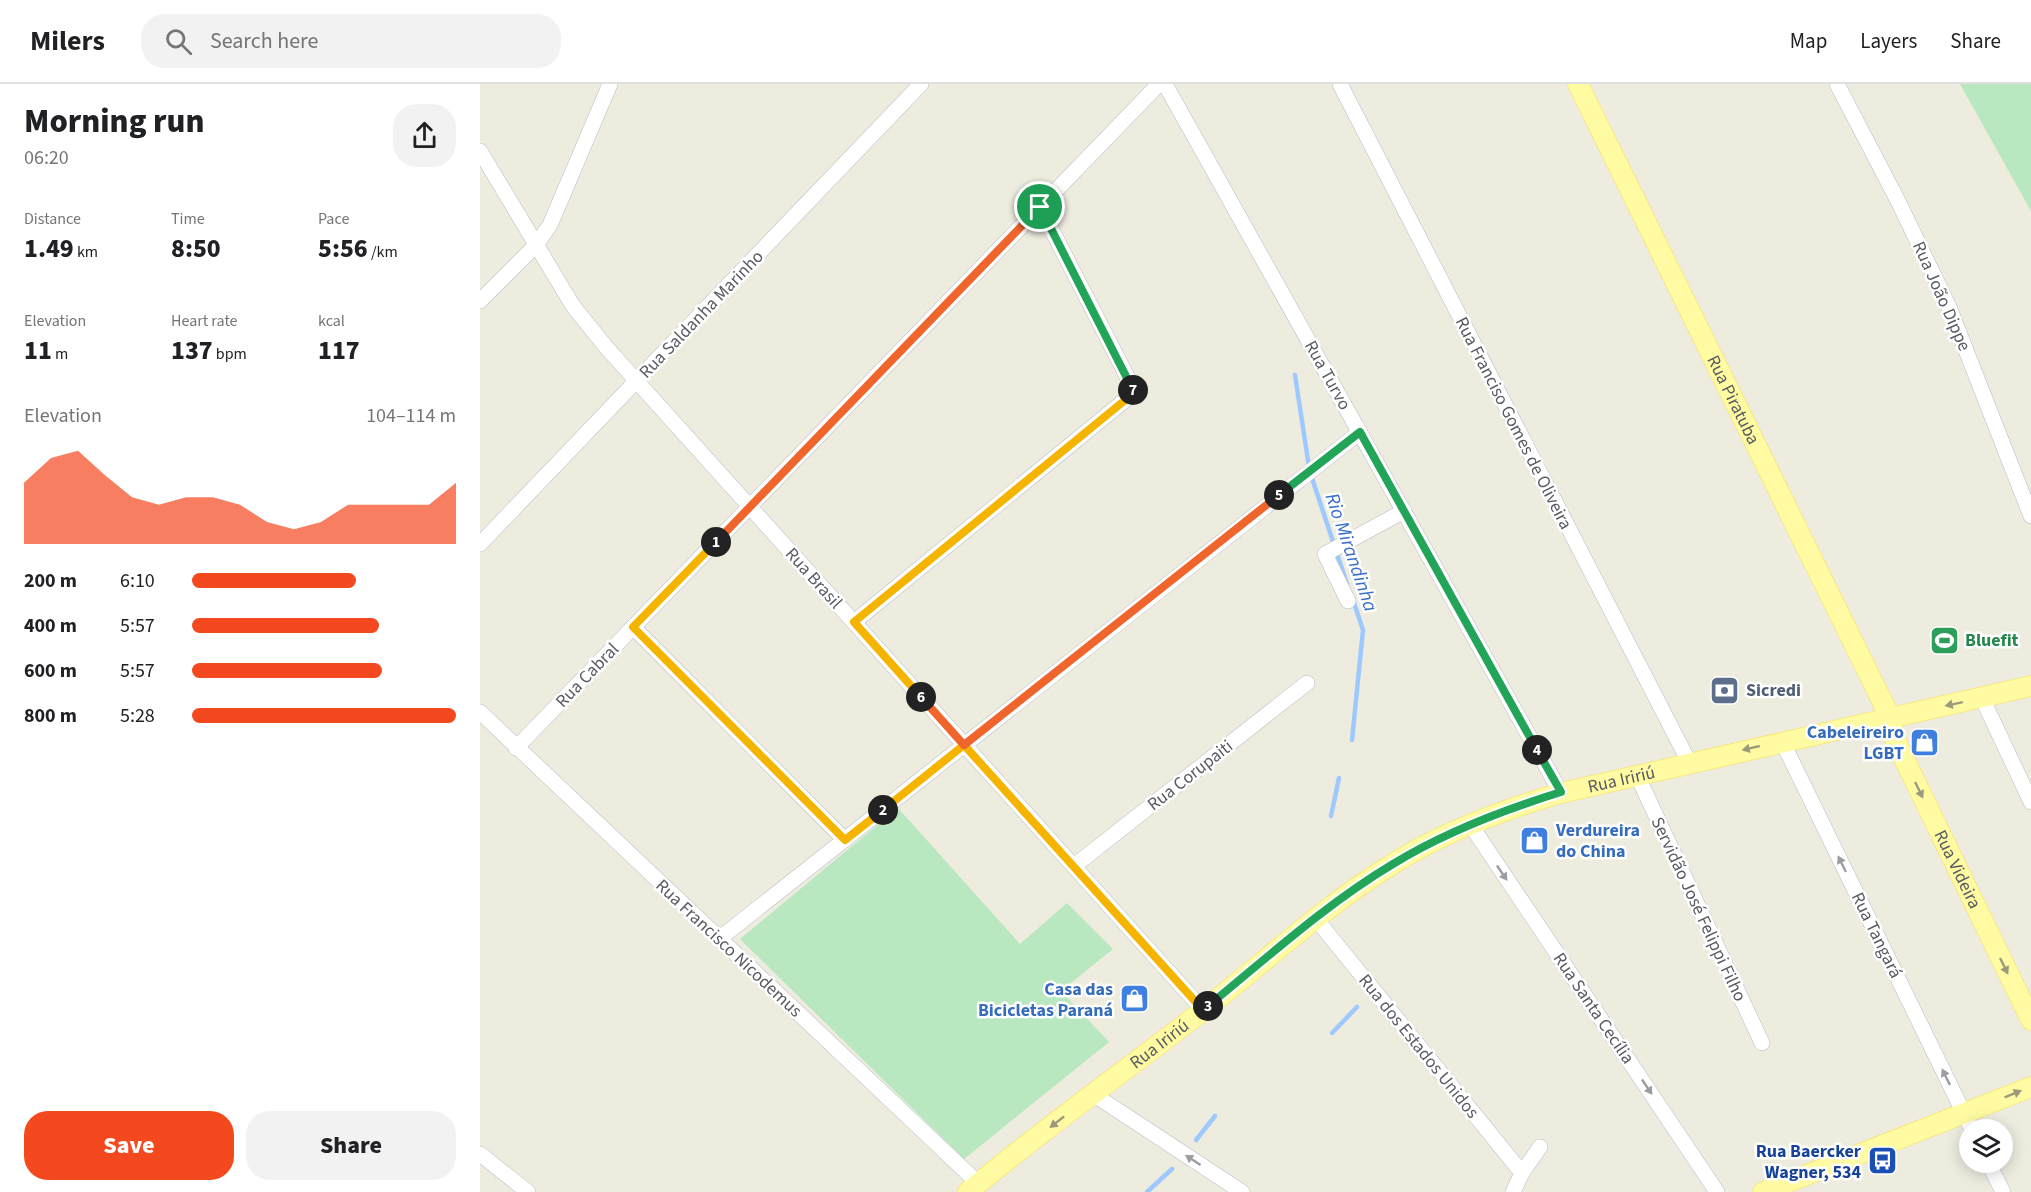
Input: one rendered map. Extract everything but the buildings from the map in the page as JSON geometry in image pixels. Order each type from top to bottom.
[{"type":"main road","name":"Rua Piratuba","points":[[1578,84],[1890,717]]},
{"type":"main road","name":"Rua Iririú","points":[[973,1188],[1203,1010],[1316,918],[1392,864],[1470,824],[1561,792],[2031,686]]},
{"type":"main road","name":"Rua Videira","points":[[1890,717],[1895,740],[2031,1020]]},
{"type":"main road","points":[[1972,1119],[2031,1087]]},
{"type":"main road","points":[[1763,1192],[1959,1124]]},
{"type":"street","points":[[480,301],[536,245],[559,208],[610,84]]},
{"type":"street","name":"Rua Saldanha Marinho","points":[[480,544],[921,84]]},
{"type":"street","name":"Rua Cabral","points":[[516,748],[1159,84]]},
{"type":"street","name":"Rua Turvo","points":[[1165,84],[1561,792]]},
{"type":"street","name":"Rua Franciso Gomes de Oliveira","points":[[1340,84],[1689,762]]},
{"type":"street","name":"Rua João Dippe","points":[[1837,84],[1898,201],[1949,307],[2031,516]]},
{"type":"street","name":"Rua Brasil","points":[[480,151],[573,306],[606,347],[1203,1010]]},
{"type":"street","points":[[854,622],[1135,392],[1040,207]]},
{"type":"street","points":[[719,939],[1360,432]]},
{"type":"street","points":[[1348,601],[1325,554],[1404,512]]},
{"type":"street","points":[[633,627],[845,840]]},
{"type":"street","name":"Rua Corupaiti","points":[[1074,867],[1307,682]]},
{"type":"street","points":[[1982,698],[2031,802]]},
{"type":"street","name":"Rua Francisco Nicodemus","points":[[480,712],[719,939],[973,1188]]},
{"type":"street","name":"Rua Tangará","points":[[1782,741],[1967,1119]]},
{"type":"street","name":"Servidão José Felippi Filho","points":[[1637,775],[1762,1043]]},
{"type":"street","name":"Rua Santa Cecília","points":[[1470,824],[1718,1192]]},
{"type":"street","name":"Rua dos Estados Unidos","points":[[1316,918],[1522,1173]]},
{"type":"street","points":[[1093,1094],[1242,1192]]},
{"type":"street","points":[[1513,1192],[1522,1173],[1540,1147]]},
{"type":"street","points":[[480,1154],[528,1192]]},
{"type":"street","points":[[1993,1173],[2002,1192]]},
{"type":"green space","points":[[1960,84],[2031,84],[2031,211]]},
{"type":"green space","points":[[898,808],[1020,944],[1067,903],[1113,949],[1061,991],[1109,1042],[964,1159],[740,939]]},
{"type":"waterway","name":"Rio Mirandinha","points":[[1295,375],[1309,467]]},
{"type":"waterway","name":"Rio Mirandinha","points":[[1311,475],[1347,584]]},
{"type":"waterway","name":"Rio Mirandinha","points":[[1352,740],[1363,630],[1353,600]]},
{"type":"waterway","name":"Rio Mirandinha","points":[[1331,816],[1339,778]]},
{"type":"waterway","name":"Rio Mirandinha","points":[[1332,1033],[1357,1007]]},
{"type":"waterway","name":"Rio Mirandinha","points":[[1196,1140],[1215,1116]]},
{"type":"waterway","name":"Rio Mirandinha","points":[[1147,1192],[1172,1169]]},
{"type":"place","name":"Bluefit","points":[[1944,640]]},
{"type":"place","name":"Sicredi","points":[[1725,690]]},
{"type":"place","name":"Cabeleireiro LGBT","points":[[1925,742]]},
{"type":"place","name":"Verdureira do China","points":[[1535,840]]},
{"type":"place","name":"Casa das Bicicletas Paraná","points":[[1134,999]]},
{"type":"place","name":"Rua Baercker Wagner, 534","points":[[1882,1161]]},
{"type":"route","points":[[1040,207],[633,627],[845,840],[964,745],[1203,1010],[1316,918],[1392,864],[1470,824],[1561,792],[1360,432],[964,745],[854,622],[1135,392],[1040,207]]}]
